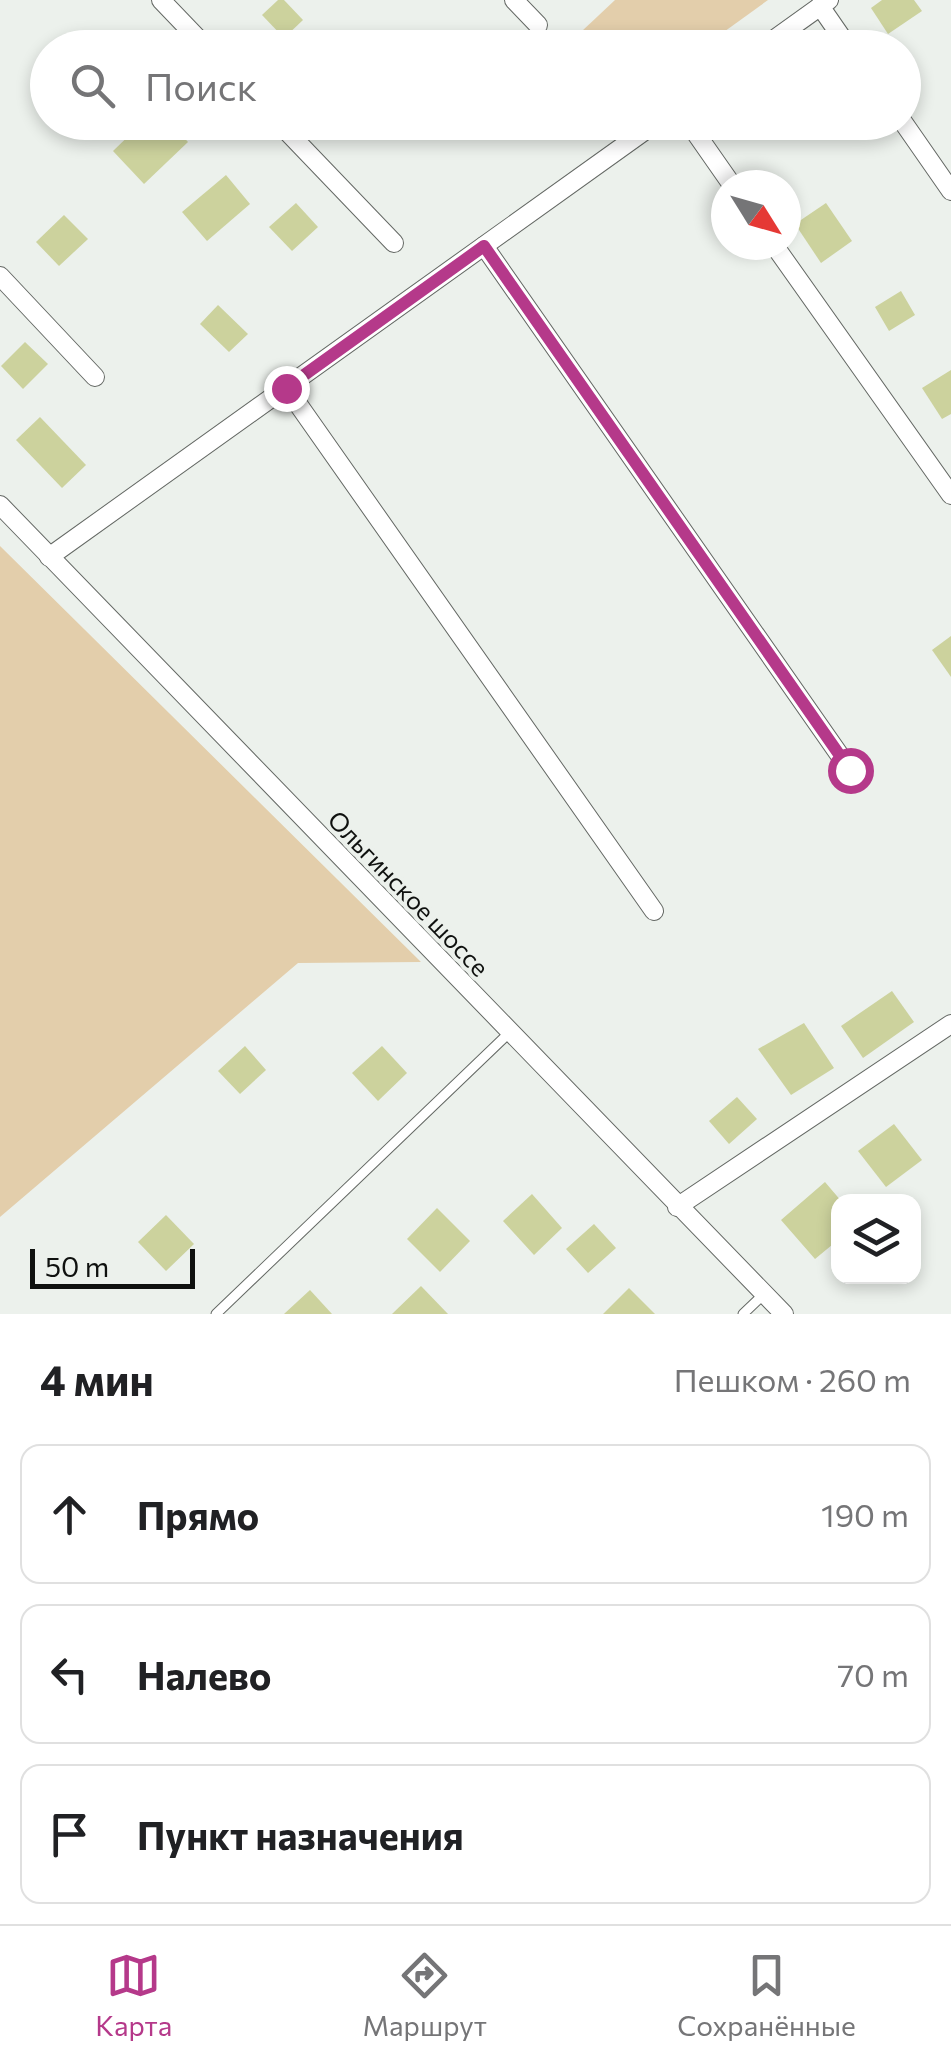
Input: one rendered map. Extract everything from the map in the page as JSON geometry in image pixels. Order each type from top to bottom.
[{"type":"street","points":[[161,0],[190,30]]},
{"type":"street","points":[[514,0],[538,25]]},
{"type":"street","points":[[787,30],[825,3],[840,30]]},
{"type":"street","points":[[295,140],[394,243]]},
{"type":"street","points":[[50,557],[632,140]]},
{"type":"street","points":[[701,140],[722,170]]},
{"type":"street","points":[[915,140],[951,191]]},
{"type":"street","points":[[484,246],[850,770]]},
{"type":"street","points":[[785,260],[951,495]]},
{"type":"street","points":[[0,276],[95,377]]},
{"type":"street","points":[[286,388],[654,911]]},
{"type":"street","name":"Ольгинское шоссе","points":[[0,505],[784,1314]]},
{"type":"street","points":[[677,1207],[951,1024]]},
{"type":"lane","points":[[216,1314],[510,1034]]},
{"type":"lane","points":[[743,1314],[764,1294]]},
{"type":"shaded area","points":[[615,0],[768,0],[727,30],[583,30]]},
{"type":"shaded area","points":[[0,546],[421,962],[298,963],[0,1217]]},
{"type":"building","points":[[278,0],[284,0],[303,20],[292,30],[276,30],[262,15]]},
{"type":"building","points":[[882,0],[914,0],[922,11],[894,30],[885,30],[871,8]]},
{"type":"building","points":[[124,140],[188,142],[144,184],[113,151]]},
{"type":"building","points":[[226,175],[250,204],[207,241],[182,212]]},
{"type":"building","points":[[296,203],[318,227],[292,251],[269,227]]},
{"type":"building","points":[[826,203],[852,241],[821,263],[801,233],[801,220]]},
{"type":"building","points":[[64,215],[88,239],[59,266],[36,242]]},
{"type":"building","points":[[901,291],[915,315],[889,331],[875,307]]},
{"type":"building","points":[[218,305],[248,334],[229,352],[200,324]]},
{"type":"building","points":[[25,342],[48,364],[23,389],[1,366]]},
{"type":"building","points":[[951,370],[951,414],[942,419],[922,388]]},
{"type":"building","points":[[40,417],[86,465],[62,488],[16,440]]},
{"type":"building","points":[[951,636],[951,677],[932,650]]},
{"type":"building","points":[[892,991],[914,1022],[863,1058],[841,1026]]},
{"type":"building","points":[[804,1023],[834,1068],[791,1095],[758,1049]]},
{"type":"building","points":[[245,1046],[266,1070],[240,1094],[218,1071]]},
{"type":"building","points":[[382,1046],[407,1073],[378,1101],[352,1073]]},
{"type":"building","points":[[737,1097],[757,1119],[729,1144],[709,1121]]},
{"type":"building","points":[[894,1124],[922,1160],[886,1187],[858,1151]]},
{"type":"building","points":[[825,1182],[835,1194],[831,1194],[831,1246],[815,1259],[781,1220]]},
{"type":"building","points":[[532,1194],[562,1228],[534,1255],[503,1221]]},
{"type":"building","points":[[437,1208],[470,1241],[440,1272],[407,1239]]},
{"type":"building","points":[[166,1215],[194,1244],[166,1271],[138,1242]]},
{"type":"building","points":[[594,1224],[616,1248],[588,1273],[566,1249]]},
{"type":"building","points":[[421,1286],[448,1314],[392,1314]]},
{"type":"building","points":[[629,1288],[655,1314],[603,1314]]},
{"type":"building","points":[[310,1290],[332,1314],[284,1314]]},
{"type":"route","points":[[286,388],[484,246],[850,770]]}]
